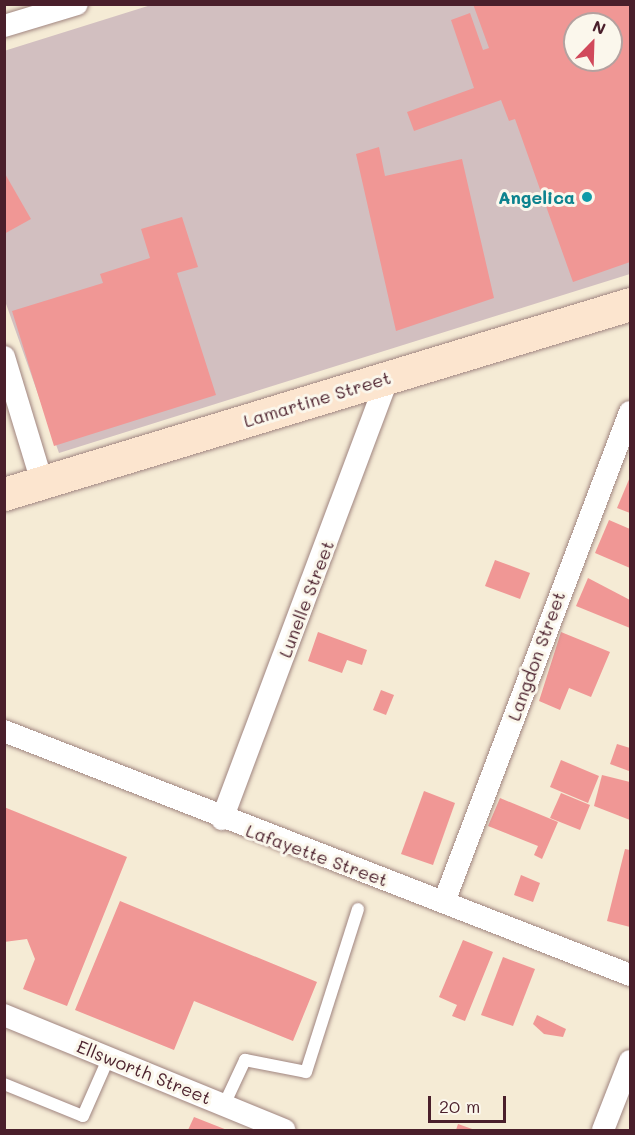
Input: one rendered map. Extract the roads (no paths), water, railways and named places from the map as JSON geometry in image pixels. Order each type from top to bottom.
[{"type":"street","points":[[4,26],[77,4]]},
{"type":"street","name":"Lamartine Street","points":[[4,494],[630,304]]},
{"type":"street","points":[[4,357],[42,482]]},
{"type":"street","name":"Lunelle Street","points":[[222,819],[388,377]]},
{"type":"street","name":"Langdon Street","points":[[444,902],[630,412]]},
{"type":"street","name":"Lafayette Street","points":[[4,731],[222,819],[630,975]]},
{"type":"street","name":"Ellsworth Street","points":[[4,1015],[284,1131]]},
{"type":"street","points":[[603,1131],[630,1061]]},
{"type":"lane","points":[[224,1105],[245,1060],[306,1072],[358,909]]},
{"type":"lane","points":[[4,1084],[83,1116],[109,1057]]},
{"type":"place","name":"Angelica","points":[[587,197]]}]
